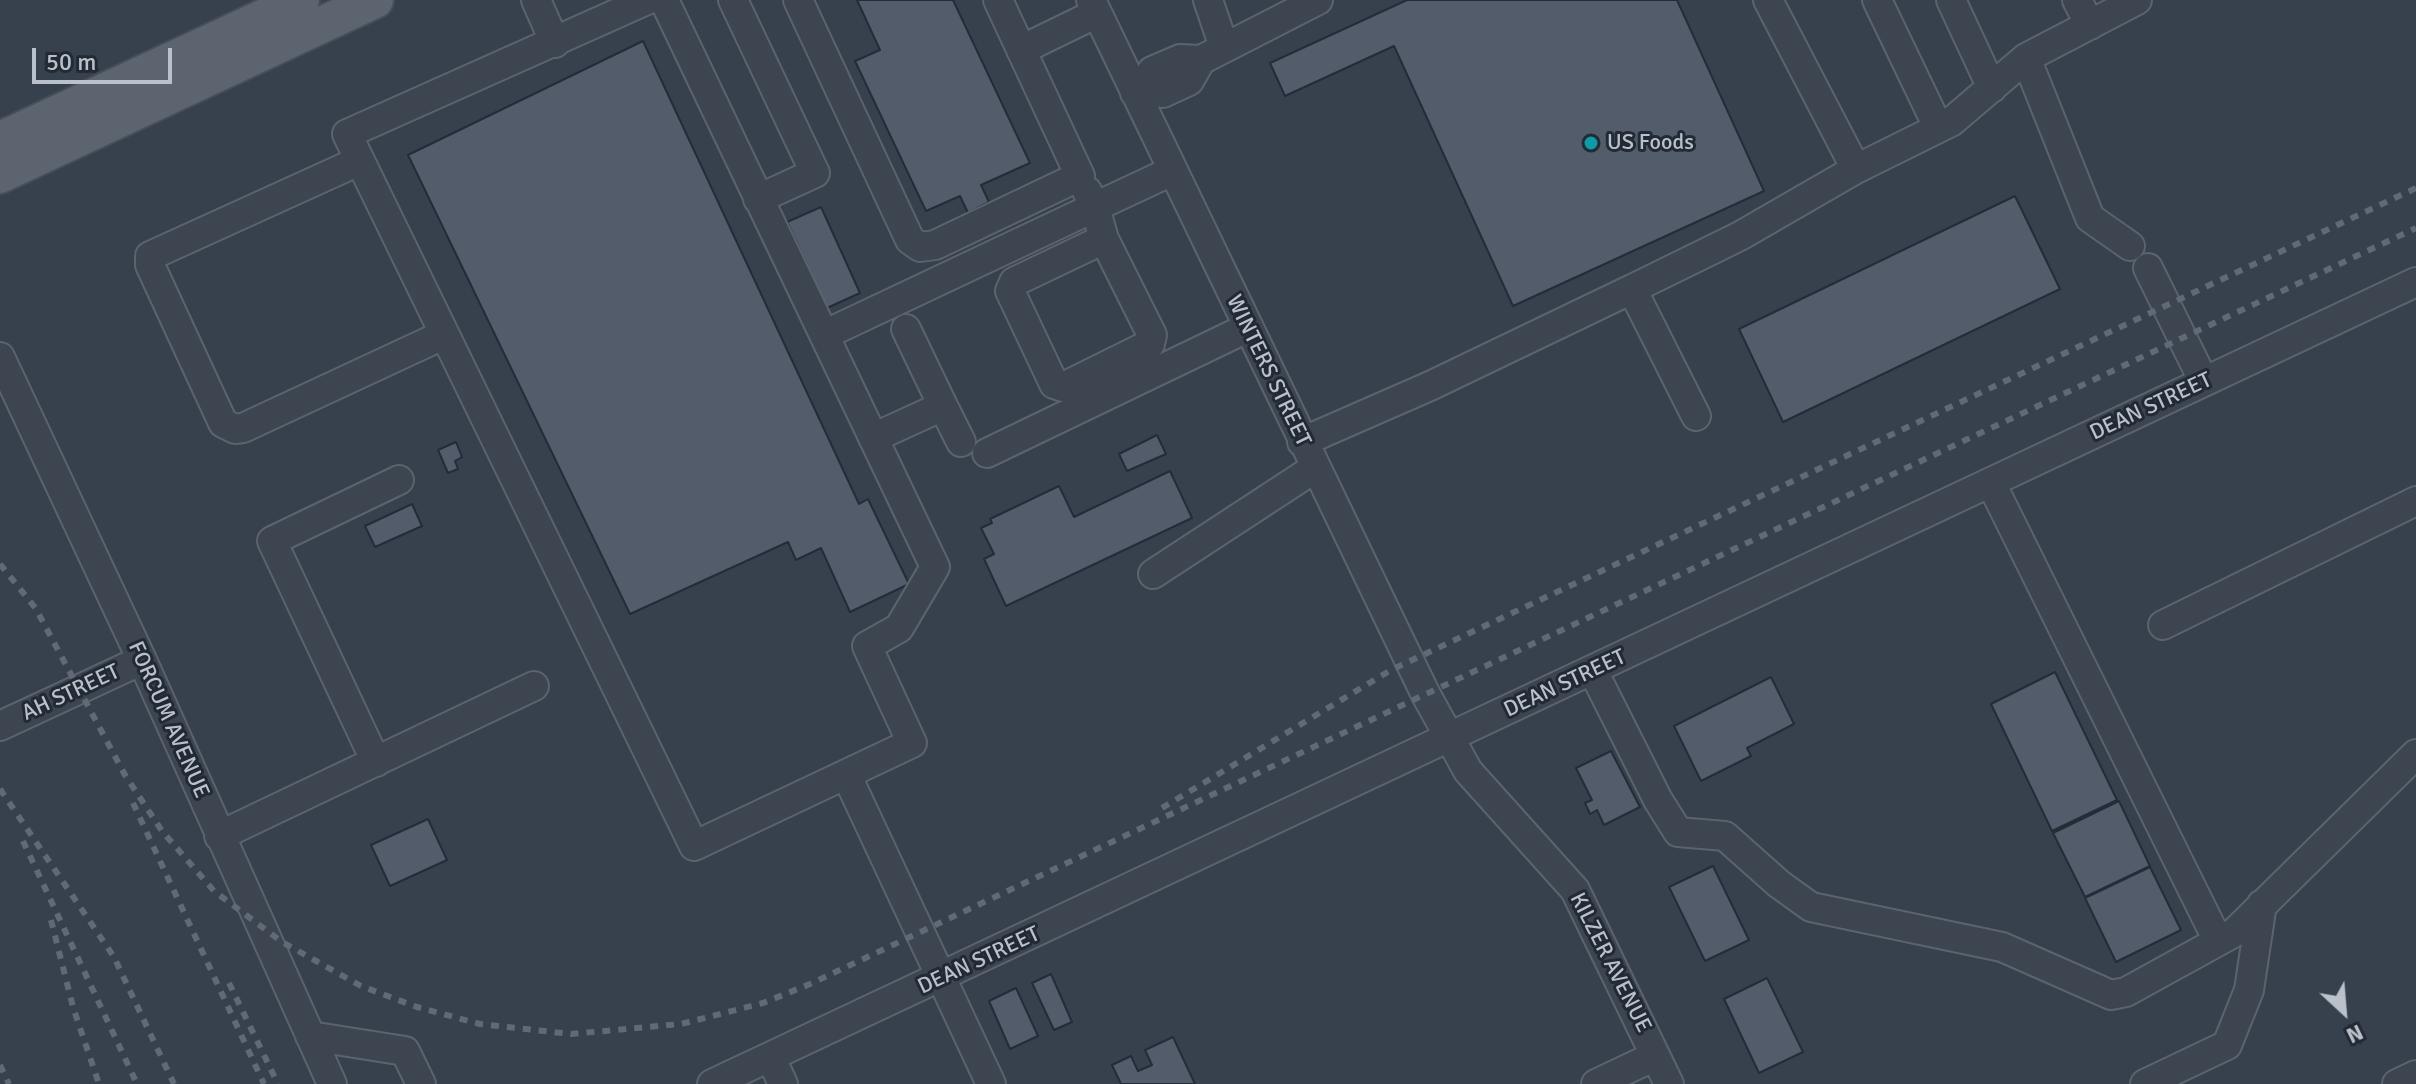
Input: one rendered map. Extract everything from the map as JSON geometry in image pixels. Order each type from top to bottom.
[{"type":"main road","points":[[0,140],[301,0]]},
{"type":"main road","points":[[0,175],[375,0]]},
{"type":"street","points":[[536,0],[555,43]]},
{"type":"street","points":[[647,0],[347,134],[694,846],[912,743],[867,646],[899,628],[935,567],[664,0]]},
{"type":"street","points":[[733,0],[815,173],[758,199]]},
{"type":"street","points":[[798,0],[910,240],[920,247],[935,245],[1080,176]]},
{"type":"street","points":[[998,0],[1095,207],[1104,239],[1152,335],[1150,344],[1063,387],[1054,384],[1010,291],[1014,282],[1104,239]]},
{"type":"street","points":[[1208,0],[1212,53]]},
{"type":"street","points":[[1140,91],[1152,71],[1180,59],[1212,53],[1318,0]]},
{"type":"street","points":[[1768,0],[1856,169]]},
{"type":"street","points":[[1877,0],[1938,127]]},
{"type":"street","points":[[1951,0],[1992,88]]},
{"type":"street","points":[[1302,442],[1430,386],[1740,236],[1856,169],[1951,122],[2084,12],[2137,0]]},
{"type":"street","points":[[1021,50],[1094,6]]},
{"type":"street","name":"WINTERS STREET","points":[[1094,6],[1140,91],[1172,171],[1449,738]]},
{"type":"street","points":[[2026,58],[2090,218],[2130,246]]},
{"type":"street","points":[[359,161],[150,256],[150,265],[223,423],[235,429],[243,428],[443,335]]},
{"type":"street","points":[[824,335],[1172,171]]},
{"type":"street","points":[[2148,268],[2204,382]]},
{"type":"street","name":"DEAN STREET","points":[[712,1084],[2416,282]]},
{"type":"street","points":[[1632,289],[1696,416]]},
{"type":"street","points":[[906,329],[943,406],[974,448],[1247,328]]},
{"type":"street","name":"FORCUM AVENUE","points":[[0,357],[142,660],[332,1084]]},
{"type":"street","points":[[873,438],[943,406]]},
{"type":"street","points":[[1153,574],[1315,468]]},
{"type":"street","points":[[376,762],[272,541],[399,480]]},
{"type":"street","points":[[1991,483],[2218,941]]},
{"type":"street","points":[[2163,625],[2416,501]]},
{"type":"street","name":"AH STREET","points":[[0,726],[142,660]]},
{"type":"street","points":[[1593,671],[1670,824],[1678,832],[1725,836],[1779,884],[1811,907],[2002,947],[2111,995],[2126,992],[2235,932],[2416,754]]},
{"type":"street","points":[[219,836],[534,686]]},
{"type":"street","name":"KILZER AVENUE","points":[[1449,738],[1468,771],[1575,890],[1669,1084]]},
{"type":"street","points":[[846,774],[944,977],[991,1084]]},
{"type":"street","points":[[2145,1084],[2227,1045],[2249,990],[2262,904]]},
{"type":"street","points":[[310,1036],[405,1051],[421,1084]]},
{"type":"street","points":[[1596,1084],[1655,1056]]},
{"type":"street","points":[[771,1058],[783,1084]]},
{"type":"street","points":[[2397,1084],[2416,1075]]},
{"type":"shaded area","points":[[0,0],[2416,0],[2416,1084],[0,1084]]},
{"type":"building","points":[[857,0],[953,0],[1030,163],[981,185],[989,202],[968,213],[960,196],[926,211],[855,61],[880,50]]},
{"type":"building","name":"US Foods","points":[[1407,0],[1677,0],[1764,191],[1513,306],[1394,46],[1285,96],[1270,63]]},
{"type":"building","points":[[643,41],[859,504],[868,499],[909,584],[850,612],[821,548],[796,560],[788,542],[630,614],[408,155]]},
{"type":"building","points":[[2015,196],[2060,289],[1783,422],[1739,329]]},
{"type":"building","points":[[821,207],[860,293],[827,308],[787,222]]},
{"type":"building","points":[[1157,435],[1166,454],[1127,471],[1119,454]]},
{"type":"building","points":[[456,442],[462,457],[455,461],[458,469],[448,473],[438,450]]},
{"type":"building","points":[[1170,471],[1192,518],[1006,606],[984,559],[994,554],[981,528],[992,523],[990,519],[1059,486],[1074,517]]},
{"type":"building","points":[[412,504],[422,526],[375,547],[365,526]]},
{"type":"building","points":[[2055,672],[2117,800],[2052,831],[1991,704]]},
{"type":"building","points":[[1771,677],[1794,724],[1747,748],[1751,756],[1701,781],[1674,726]]},
{"type":"building","points":[[1611,751],[1640,807],[1604,825],[1597,810],[1590,814],[1585,803],[1592,800],[1576,768]]},
{"type":"building","points":[[2119,801],[2150,866],[2085,897],[2053,833]]},
{"type":"building","points":[[428,819],[447,860],[390,886],[371,845]]},
{"type":"building","points":[[1713,866],[1749,940],[1705,961],[1669,887]]},
{"type":"building","points":[[2150,867],[2181,930],[2116,962],[2085,898]]},
{"type":"building","points":[[1051,974],[1072,1022],[1054,1030],[1032,983]]},
{"type":"building","points":[[1767,978],[1803,1052],[1759,1073],[1724,999]]},
{"type":"building","points":[[1016,988],[1038,1036],[1010,1049],[989,1001]]},
{"type":"building","points":[[1173,1037],[1195,1084],[1121,1084],[1112,1065],[1131,1056],[1138,1071],[1152,1065],[1145,1050]]},
{"type":"railway","points":[[1162,808],[1391,670],[2416,188]]},
{"type":"railway","points":[[0,564],[36,609],[125,775],[162,831],[214,891],[282,942],[361,986],[417,1007],[480,1024],[571,1034],[681,1024],[763,1003],[810,984],[2416,228]]},
{"type":"railway","points":[[0,789],[114,957],[174,1084]]},
{"type":"railway","points":[[133,803],[264,1084]]},
{"type":"railway","points":[[23,841],[137,1084]]},
{"type":"railway","points":[[51,920],[73,1007],[99,1084]]},
{"type":"railway","points":[[229,983],[278,1084]]},
{"type":"railway","points":[[0,1065],[9,1084]]},
{"type":"place","name":"US Foods","points":[[1591,143]]}]
